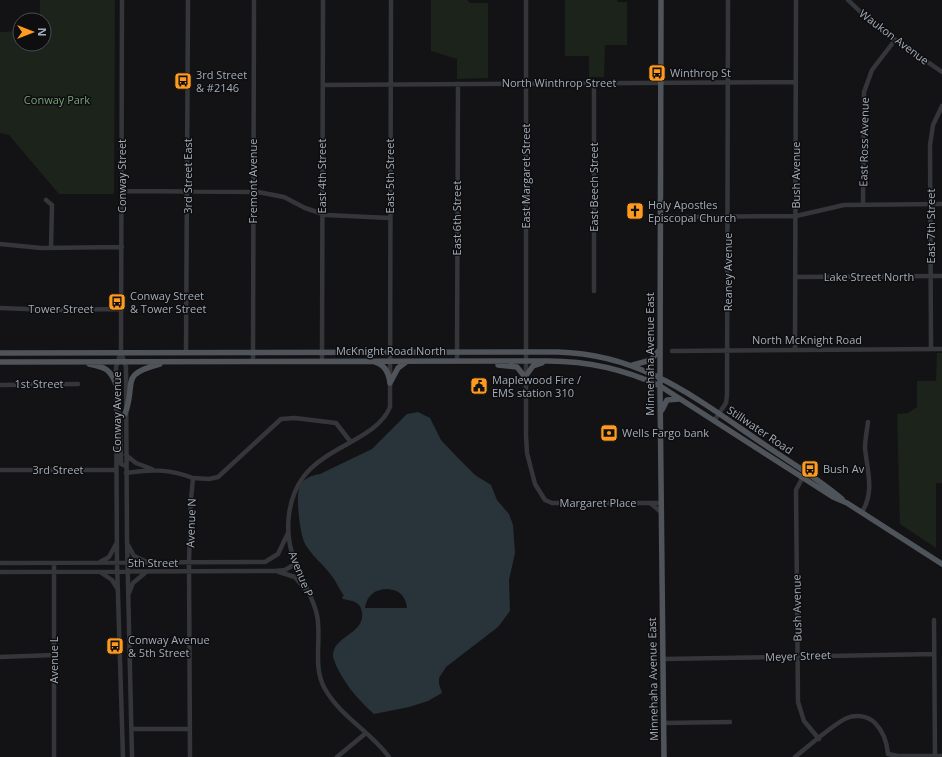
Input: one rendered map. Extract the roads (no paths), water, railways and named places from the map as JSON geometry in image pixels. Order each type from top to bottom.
[{"type":"main road","name":"Minnehaha Avenue East","points":[[661,0],[660,416],[664,757]]},
{"type":"main road","points":[[632,364],[651,360],[656,356],[660,348]]},
{"type":"main road","name":"McKnight Road North","points":[[121,352],[576,352],[607,357],[632,364],[660,377]]},
{"type":"main road","points":[[0,353],[121,352]]},
{"type":"main road","points":[[369,361],[379,363],[384,368],[390,383]]},
{"type":"main road","points":[[390,383],[398,368],[408,361]]},
{"type":"main road","points":[[489,361],[499,365],[517,367],[525,377],[533,366],[548,361]]},
{"type":"main road","points":[[0,362],[121,362]]},
{"type":"main road","points":[[0,367],[10,362]]},
{"type":"main road","points":[[71,362],[106,369],[110,372],[116,384]]},
{"type":"main road","name":"McKnight Road North","points":[[121,362],[582,362],[629,373],[660,386]]},
{"type":"main road","points":[[125,414],[128,406],[130,382],[134,374],[143,369],[169,362]]},
{"type":"main road","name":"Stillwater Road","points":[[660,377],[719,414],[804,475]]},
{"type":"main road","name":"Stillwater Road","points":[[660,386],[714,421],[804,475],[942,564]]},
{"type":"main road","points":[[660,416],[663,406],[667,400],[673,398],[680,399]]},
{"type":"street","name":"Conway Street","points":[[121,352],[122,0]]},
{"type":"street","name":"3rd Street East","points":[[186,353],[188,0]]},
{"type":"street","name":"Fremont Avenue","points":[[253,361],[254,0]]},
{"type":"street","name":"East 4th Street","points":[[322,361],[323,0]]},
{"type":"street","name":"East 5th Street","points":[[390,361],[391,0]]},
{"type":"street","name":"East Margaret Street","points":[[525,361],[526,0]]},
{"type":"street","name":"Reaney Avenue","points":[[714,421],[726,403],[728,395],[728,0]]},
{"type":"street","name":"Bush Avenue","points":[[796,0],[796,350]]},
{"type":"street","name":"Waukon Avenue","points":[[848,0],[870,21],[942,72]]},
{"type":"street","name":"East Ross Avenue","points":[[863,204],[864,92],[872,70],[895,40]]},
{"type":"street","name":"North Winthrop Street","points":[[323,85],[796,82]]},
{"type":"street","name":"East Beech Street","points":[[594,83],[594,291]]},
{"type":"street","name":"East 6th Street","points":[[457,361],[458,84]]},
{"type":"street","name":"East 7th Street","points":[[931,349],[931,135],[933,125],[942,106]]},
{"type":"street","points":[[122,191],[253,191],[284,197],[322,214],[344,217],[390,218]]},
{"type":"street","points":[[46,200],[52,205],[51,248]]},
{"type":"street","points":[[660,217],[796,216],[844,205],[942,204]]},
{"type":"street","points":[[0,244],[51,248],[122,247]]},
{"type":"street","name":"Lake Street North","points":[[795,277],[942,276]]},
{"type":"street","name":"Tower Street","points":[[0,308],[52,310],[122,309]]},
{"type":"street","name":"North McKnight Road","points":[[672,351],[942,349]]},
{"type":"street","name":"Conway Avenue","points":[[121,352],[121,362],[116,367],[116,470],[117,563],[123,757]]},
{"type":"street","name":"Avenue P","points":[[389,757],[336,704],[324,687],[318,668],[317,616],[311,597],[295,564],[290,548],[289,531],[293,499],[304,477],[322,458],[377,426],[386,415],[391,400],[390,361]]},
{"type":"street","name":"Margaret Place","points":[[525,361],[527,453],[535,484],[545,500],[559,503],[661,503]]},
{"type":"street","name":"Conway Avenue","points":[[121,362],[126,367],[125,414],[127,563],[132,757]]},
{"type":"street","name":"1st Street","points":[[0,385],[78,384]]},
{"type":"street","points":[[116,412],[119,413],[120,417],[121,464],[126,466]]},
{"type":"street","points":[[126,455],[136,463],[152,469],[176,472],[193,478],[209,479],[218,477],[281,419],[295,418],[336,423],[350,441]]},
{"type":"street","points":[[862,512],[866,505],[869,490],[869,468],[865,447],[868,422]]},
{"type":"street","points":[[126,473],[152,469]]},
{"type":"street","name":"3rd Street","points":[[0,470],[116,470]]},
{"type":"street","name":"Bush Avenue","points":[[804,475],[796,490],[799,709],[804,721],[819,739]]},
{"type":"street","name":"Avenue N","points":[[190,757],[190,563],[191,499],[193,478]]},
{"type":"street","name":"Margaret Place","points":[[650,503],[661,512]]},
{"type":"street","name":"5th Street","points":[[0,562],[265,562],[278,554],[289,531]]},
{"type":"street","points":[[98,563],[109,557],[113,552],[117,536]]},
{"type":"street","points":[[127,540],[134,556],[152,563]]},
{"type":"street","name":"Avenue L","points":[[54,563],[54,757]]},
{"type":"street","name":"5th Street","points":[[0,572],[275,571],[285,570],[295,564]]},
{"type":"street","points":[[275,571],[295,577],[311,597]]},
{"type":"street","points":[[0,575],[9,572]]},
{"type":"street","points":[[98,572],[112,580],[118,591]]},
{"type":"street","points":[[128,597],[132,583],[142,574],[148,572]]},
{"type":"street","points":[[934,620],[936,756]]},
{"type":"street","name":"Meyer Street","points":[[663,659],[934,654]]},
{"type":"street","points":[[0,657],[54,655]]},
{"type":"street","points":[[795,757],[847,718],[862,716],[871,720],[881,730],[887,743],[886,756],[942,756]]},
{"type":"street","points":[[663,723],[730,722]]},
{"type":"street","points":[[132,729],[190,729]]},
{"type":"street","points":[[337,757],[366,733]]},
{"type":"place","name":"Winthrop St","points":[[657,73]]},
{"type":"place","name":"3rd Street & #2146","points":[[183,81]]},
{"type":"place","name":"Holy Apostles Episcopal Church","points":[[635,211]]},
{"type":"place","name":"Conway Street & Tower Street","points":[[117,302]]},
{"type":"place","name":"Maplewood Fire / EMS station 310","points":[[479,386]]},
{"type":"place","name":"Wells Fargo bank","points":[[609,433]]},
{"type":"place","name":"Bush Av","points":[[810,469]]},
{"type":"place","name":"Conway Avenue & 5th Street","points":[[115,646]]},
{"type":"park label","name":"Conway Park","points":[[57,100]]}]
